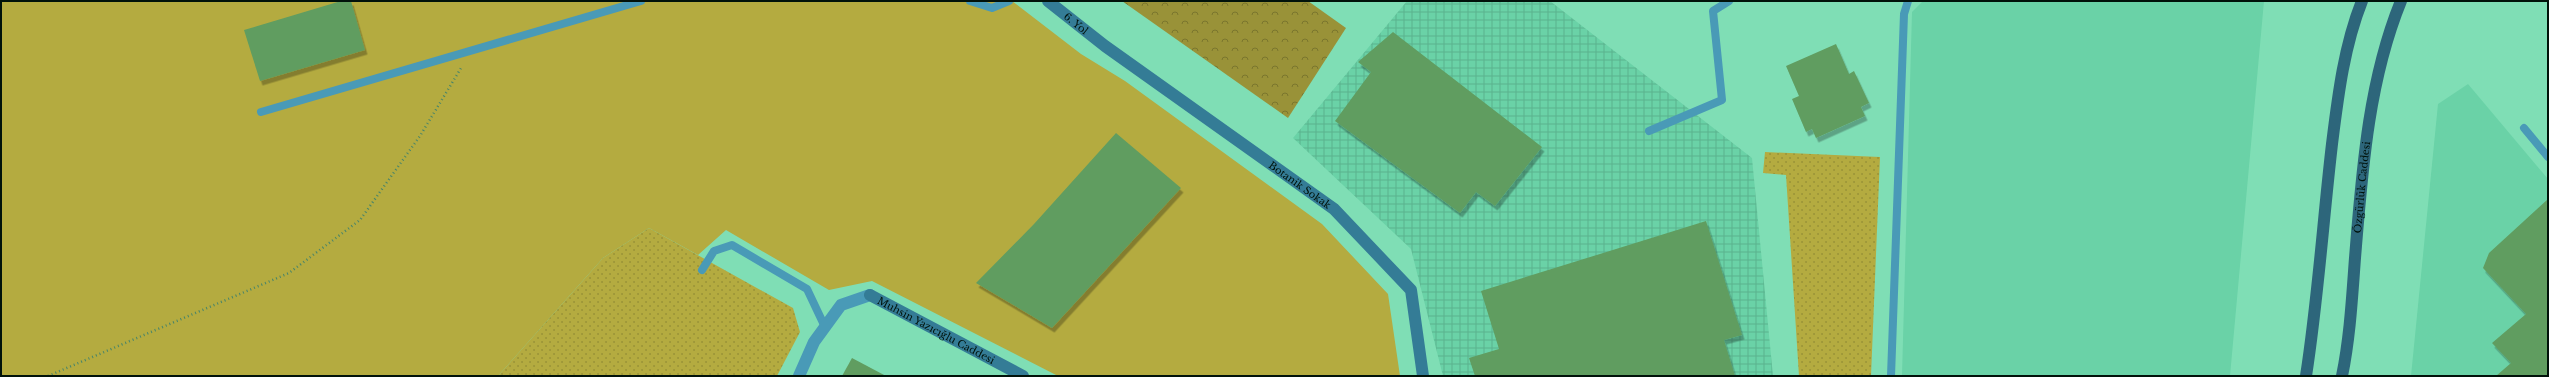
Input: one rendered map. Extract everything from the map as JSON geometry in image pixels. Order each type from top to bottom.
[{"type":"main road","name":"6. Yol","points":[[1048,1],[1105,46]]},
{"type":"main road","points":[[2306,376],[2317,302],[2328,180],[2339,90],[2362,1]]},
{"type":"main road","name":"Özgürlük Caddesi","points":[[2342,376],[2348,347],[2362,174],[2377,80],[2401,1]]},
{"type":"main road","name":"Botanik Sokak","points":[[1105,46],[1334,210],[1411,290],[1424,376]]},
{"type":"main road","name":"Muhsin Yazıcığlu Caddesi","points":[[870,295],[1024,376]]},
{"type":"street","points":[[799,376],[814,342],[842,305],[870,295]]},
{"type":"lane","points":[[261,112],[641,1]]},
{"type":"lane","points":[[970,1],[992,8],[1009,1]]},
{"type":"lane","points":[[1648,131],[1722,100],[1713,11],[1729,1]]},
{"type":"lane","points":[[1891,376],[1904,14],[1908,1]]},
{"type":"lane","points":[[2524,128],[2548,157]]},
{"type":"lane","points":[[702,270],[714,252],[732,245],[807,289],[825,327]]},
{"type":"path","points":[[48,376],[289,273],[360,220],[420,136],[472,50]]},
{"type":"shaded area","points":[[1,1],[1012,1],[1081,54],[1125,81],[1322,224],[1388,294],[1400,376],[1058,376],[872,281],[829,290],[726,230],[698,255],[649,228],[603,258],[498,376],[1,376]]},
{"type":"shaded area","points":[[1407,1],[1550,1],[1752,158],[1773,376],[1443,376],[1411,249],[1293,138]]},
{"type":"shaded area","points":[[1923,1],[2264,1],[2230,376],[1902,376],[1912,12]]},
{"type":"shaded area","points":[[2468,84],[2548,179],[2548,376],[2411,376],[2438,104]]},
{"type":"shaded area","points":[[1765,152],[1880,157],[1871,376],[1799,376],[1786,175],[1763,173]]},
{"type":"shaded area","points":[[649,228],[793,308],[800,332],[777,376],[498,376],[603,258]]},
{"type":"green space","points":[[1122,1],[1308,1],[1346,28],[1288,118]]},
{"type":"building","points":[[341,1],[351,1],[365,50],[260,81],[244,30]]},
{"type":"building","points":[[1393,32],[1542,147],[1495,206],[1476,192],[1460,213],[1335,121],[1371,72],[1358,62]]},
{"type":"building","points":[[1836,44],[1849,74],[1854,71],[1869,103],[1861,107],[1865,116],[1816,138],[1812,129],[1806,132],[1792,99],[1799,96],[1786,66]]},
{"type":"building","points":[[1116,133],[1181,188],[1052,328],[976,283],[1034,224]]},
{"type":"building","points":[[2548,199],[2548,376],[2496,376],[2511,363],[2492,343],[2526,314],[2483,268],[2489,253]]},
{"type":"building","points":[[1706,221],[1742,335],[1724,340],[1735,376],[1475,376],[1469,358],[1499,349],[1481,291]]},
{"type":"building","points":[[852,358],[886,376],[842,376]]}]
